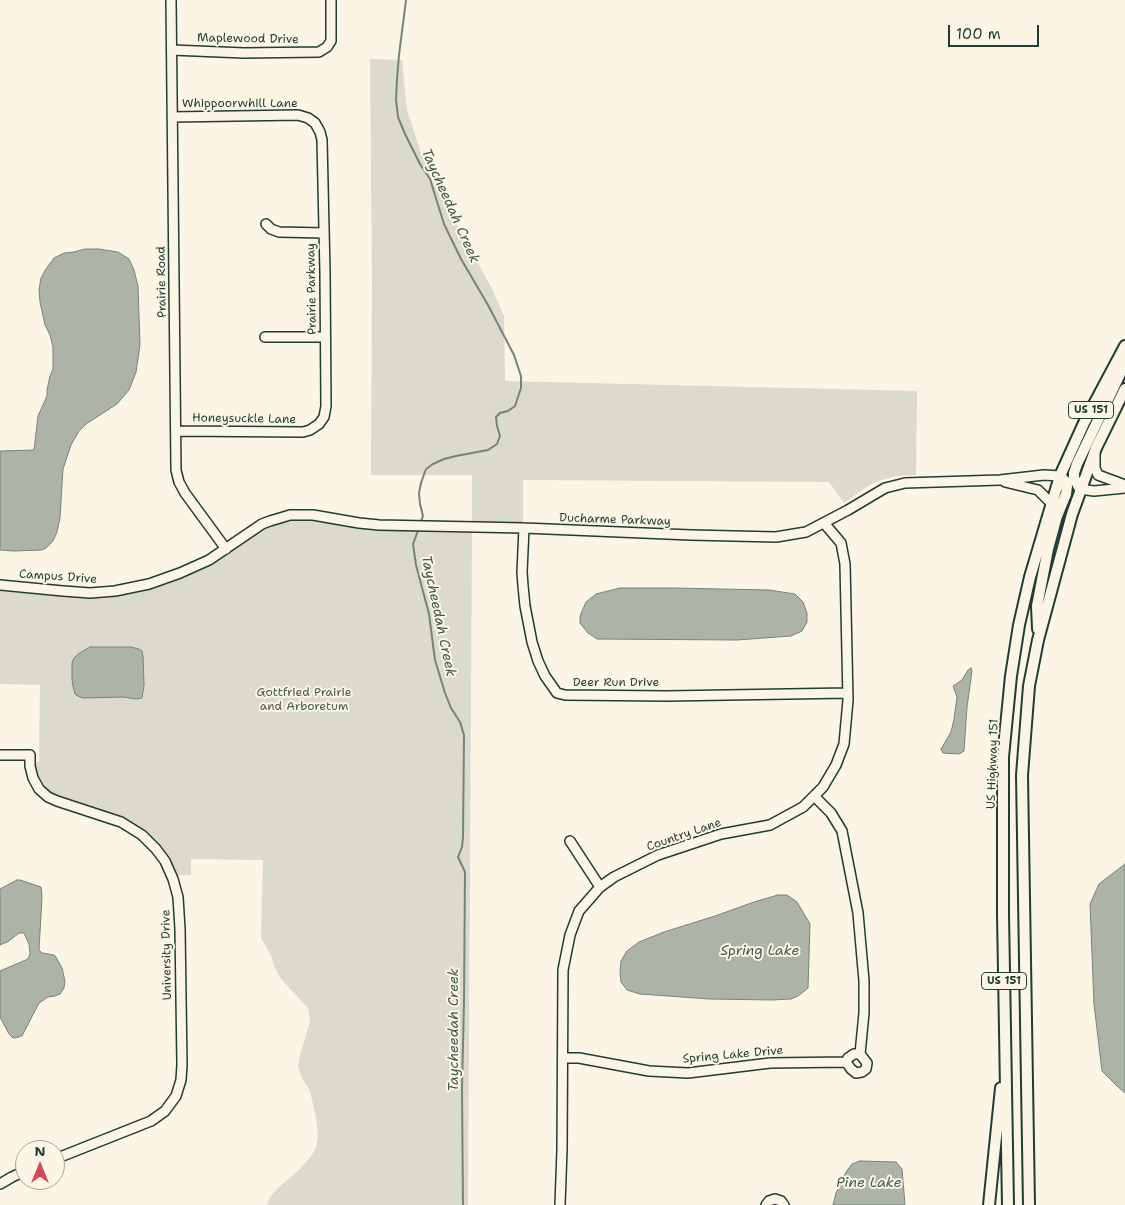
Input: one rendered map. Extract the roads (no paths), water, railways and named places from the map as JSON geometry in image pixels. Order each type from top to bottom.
[{"type":"main road","name":"US Highway 151","points":[[1008,1205],[1003,914],[1004,748],[1011,676],[1019,625],[1030,577],[1060,476],[1084,423],[1125,346]]},
{"type":"main road","points":[[1080,489],[1074,478],[1074,472],[1120,374],[1125,352]]},
{"type":"main road","name":"US 151","points":[[1029,1205],[1022,775],[1029,686],[1038,640],[1080,489],[1096,448],[1125,389]]},
{"type":"main road","points":[[1038,640],[1037,606],[1048,549],[1057,516],[1066,494],[1066,482],[1060,476]]},
{"type":"main road","points":[[989,1205],[1006,1038]]},
{"type":"main road","points":[[1028,1138],[1034,1205]]},
{"type":"street","name":"Prairie Road","points":[[171,0],[176,470],[180,484],[187,497],[226,549]]},
{"type":"street","name":"Maplewood Drive","points":[[172,50],[266,53],[317,52],[329,46],[332,39],[331,0]]},
{"type":"street","name":"Whippoorwhill Lane","points":[[172,117],[301,115],[316,124],[322,142]]},
{"type":"street","name":"Prairie Parkway","points":[[312,430],[321,422],[326,410],[322,142]]},
{"type":"street","points":[[266,224],[271,229],[279,232],[324,233]]},
{"type":"street","points":[[265,337],[325,337]]},
{"type":"street","name":"Honeysuckle Lane","points":[[176,431],[300,432],[312,430]]},
{"type":"street","points":[[1096,448],[1095,462],[1098,475],[1125,487]]},
{"type":"street","name":"Ducharme Parkway","points":[[226,549],[262,524],[290,516],[313,515],[366,524],[776,537],[806,532],[885,488],[905,482],[1000,480],[1044,475],[1060,476]]},
{"type":"street","name":"Ducharme Parkway","points":[[1000,480],[1038,490],[1051,503]]},
{"type":"street","points":[[1080,489],[1094,491],[1125,487]]},
{"type":"street","name":"Country Lane","points":[[560,1205],[563,970],[570,935],[579,911],[600,887],[614,877],[658,854],[721,834],[770,825],[802,807],[823,787],[836,764],[844,744],[848,693],[845,564],[840,543],[824,522]]},
{"type":"street","name":"Deer Run Drive","points":[[524,528],[522,572],[525,606],[538,661],[556,693],[565,696],[848,693]]},
{"type":"street","name":"Campus Drive","points":[[0,585],[78,592],[115,591],[149,584],[180,573],[209,560],[226,549]]},
{"type":"street","name":"University Drive","points":[[0,754],[30,755],[33,778],[39,789],[48,797],[121,822],[142,835],[165,861],[178,897],[182,1065],[181,1080],[176,1096],[166,1111],[151,1121],[65,1155]]},
{"type":"street","name":"Spring Lake Drive","points":[[814,796],[831,814],[842,831],[858,913],[864,981],[864,1013],[860,1054],[867,1063],[866,1069],[856,1073],[846,1062]]},
{"type":"street","points":[[570,841],[600,887]]},
{"type":"street","name":"Spring Lake Drive","points":[[846,1062],[854,1054],[860,1054]]},
{"type":"street","name":"Spring Lake Drive","points":[[563,1058],[579,1058],[649,1071],[688,1073],[770,1063],[846,1062]]},
{"type":"street","points":[[0,1184],[15,1176]]},
{"type":"street","points":[[766,1205],[769,1201],[775,1199],[781,1201],[784,1205]]},
{"type":"water","points":[[85,249],[118,252],[129,259],[134,270],[138,286],[140,345],[136,372],[129,390],[117,404],[86,424],[79,431],[71,445],[63,469],[60,518],[53,541],[42,550],[0,550],[0,451],[34,450],[38,416],[47,396],[53,369],[53,347],[45,325],[40,302],[41,278],[54,258],[64,253]]},
{"type":"water","points":[[620,588],[769,590],[795,594],[803,602],[807,613],[807,622],[802,631],[791,636],[737,640],[597,639],[588,633],[580,623],[580,616],[586,602],[596,594]]},
{"type":"water","points":[[90,647],[131,647],[142,651],[144,685],[142,698],[83,698],[75,694],[72,679],[72,663],[78,654]]},
{"type":"water","points":[[971,668],[964,751],[959,754],[943,753],[941,749],[951,732],[954,719],[957,697],[953,686],[962,680]]},
{"type":"water","points":[[1125,864],[1125,1093],[1102,1071],[1094,1004],[1090,904],[1099,884]]},
{"type":"water","points":[[17,880],[41,887],[39,950],[42,953],[56,957],[62,968],[65,981],[64,988],[60,994],[48,997],[39,1003],[22,1036],[13,1038],[0,1017],[0,971],[28,959],[30,954],[29,944],[24,933],[19,933],[0,945],[0,889]]},
{"type":"water","name":"Spring Lake","points":[[778,895],[787,895],[797,902],[810,924],[808,988],[798,996],[791,999],[772,1000],[709,999],[640,994],[627,990],[621,982],[621,961],[627,951],[639,942]]},
{"type":"water","name":"Pine Lake","points":[[860,1161],[896,1162],[902,1169],[905,1205],[833,1205],[836,1193],[846,1172],[852,1164]]},
{"type":"waterway","name":"Taycheedah Creek","points":[[406,0],[397,79],[396,100],[398,117],[420,164],[430,179],[444,224],[461,259],[514,355],[521,376],[521,388],[515,406],[496,417],[500,436],[497,444],[488,450],[444,459],[426,469],[419,493],[423,516],[420,524]]},
{"type":"waterway","name":"Taycheedah Creek","points":[[419,528],[413,544],[416,565],[429,614],[435,660],[445,693],[451,708],[460,722],[464,735],[463,837],[458,857],[465,872],[462,1088],[463,1205]]},
{"type":"park label","name":"Gottfried Prairie and Arboretum","points":[[304,700]]}]
